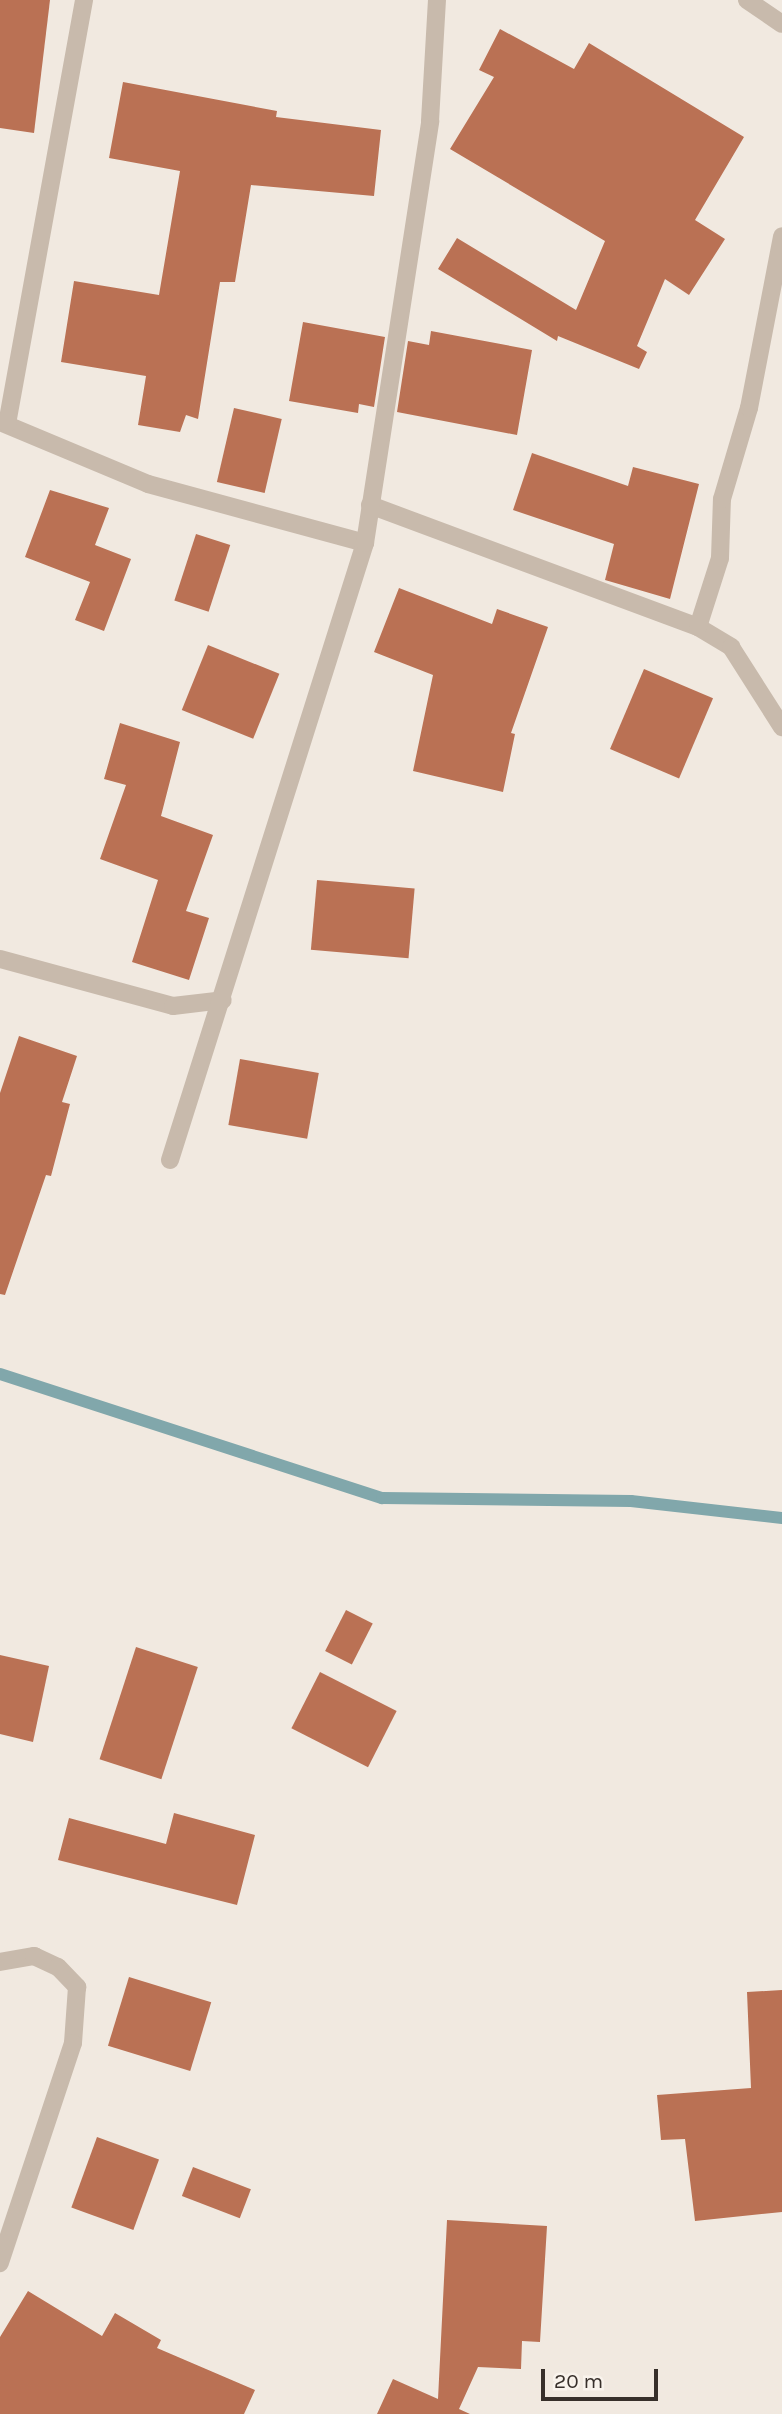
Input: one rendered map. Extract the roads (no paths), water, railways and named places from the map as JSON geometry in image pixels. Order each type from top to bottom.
[{"type":"street","points":[[84,0],[4,423],[148,484],[365,542]]},
{"type":"street","points":[[170,1160],[223,1000],[365,542],[430,121],[437,0]]},
{"type":"street","points":[[747,0],[782,24]]},
{"type":"street","points":[[698,627],[720,558],[722,499],[749,408],[782,236]]},
{"type":"street","points":[[370,505],[698,627],[731,647],[782,727]]},
{"type":"street","points":[[0,959],[173,1006],[223,1000]]},
{"type":"street","points":[[0,1962],[34,1956],[58,1967],[77,1987],[73,2043],[0,2263]]},
{"type":"waterway","points":[[0,1374],[382,1498],[631,1501],[782,1518]]}]
